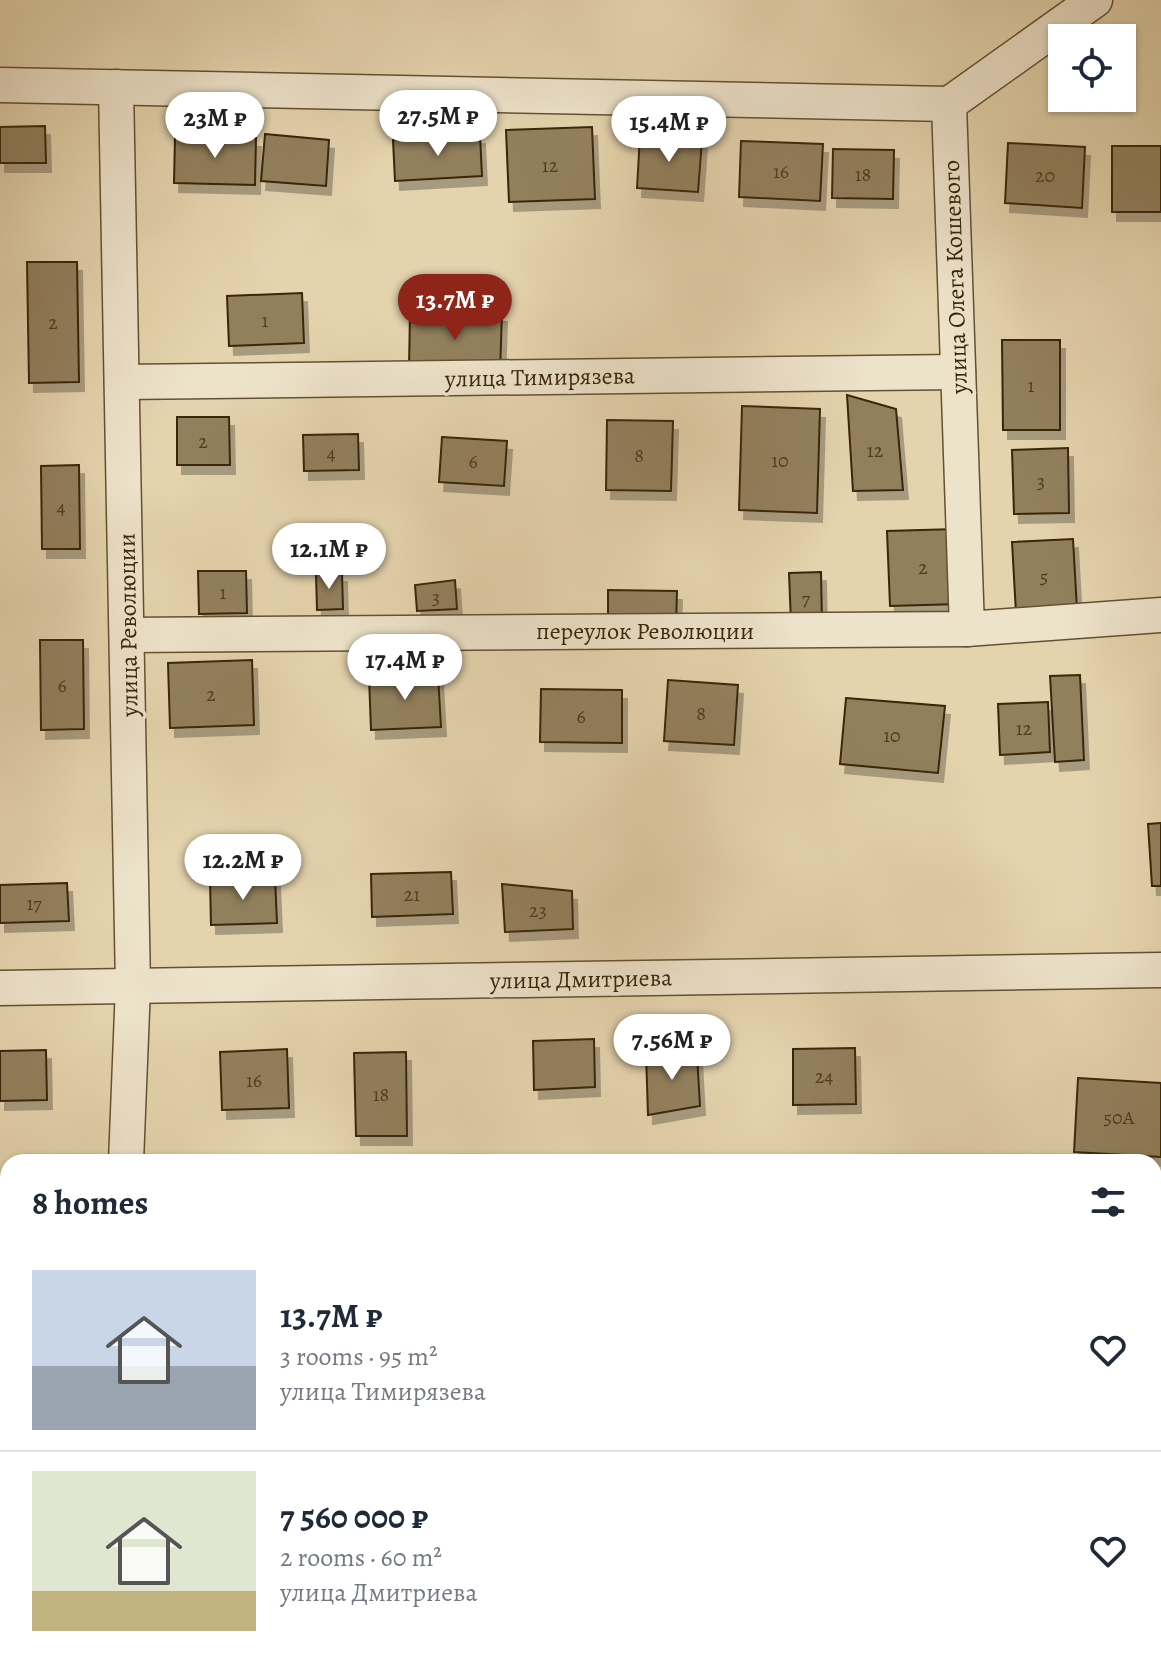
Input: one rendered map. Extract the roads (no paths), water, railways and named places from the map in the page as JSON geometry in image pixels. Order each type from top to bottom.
[{"type":"street","points":[[0,85],[949,104],[1095,0]]},
{"type":"street","name":"улица Революции","points":[[116,87],[133,986],[126,1154]]},
{"type":"street","name":"улица Олега Кошевого","points":[[949,104],[967,629]]},
{"type":"street","name":"улица Тимирязева","points":[[122,382],[958,372]]},
{"type":"street","name":"переулок Революции","points":[[128,635],[967,629],[1161,615]]},
{"type":"street","name":"улица Дмитриева","points":[[0,988],[1161,970]]}]
